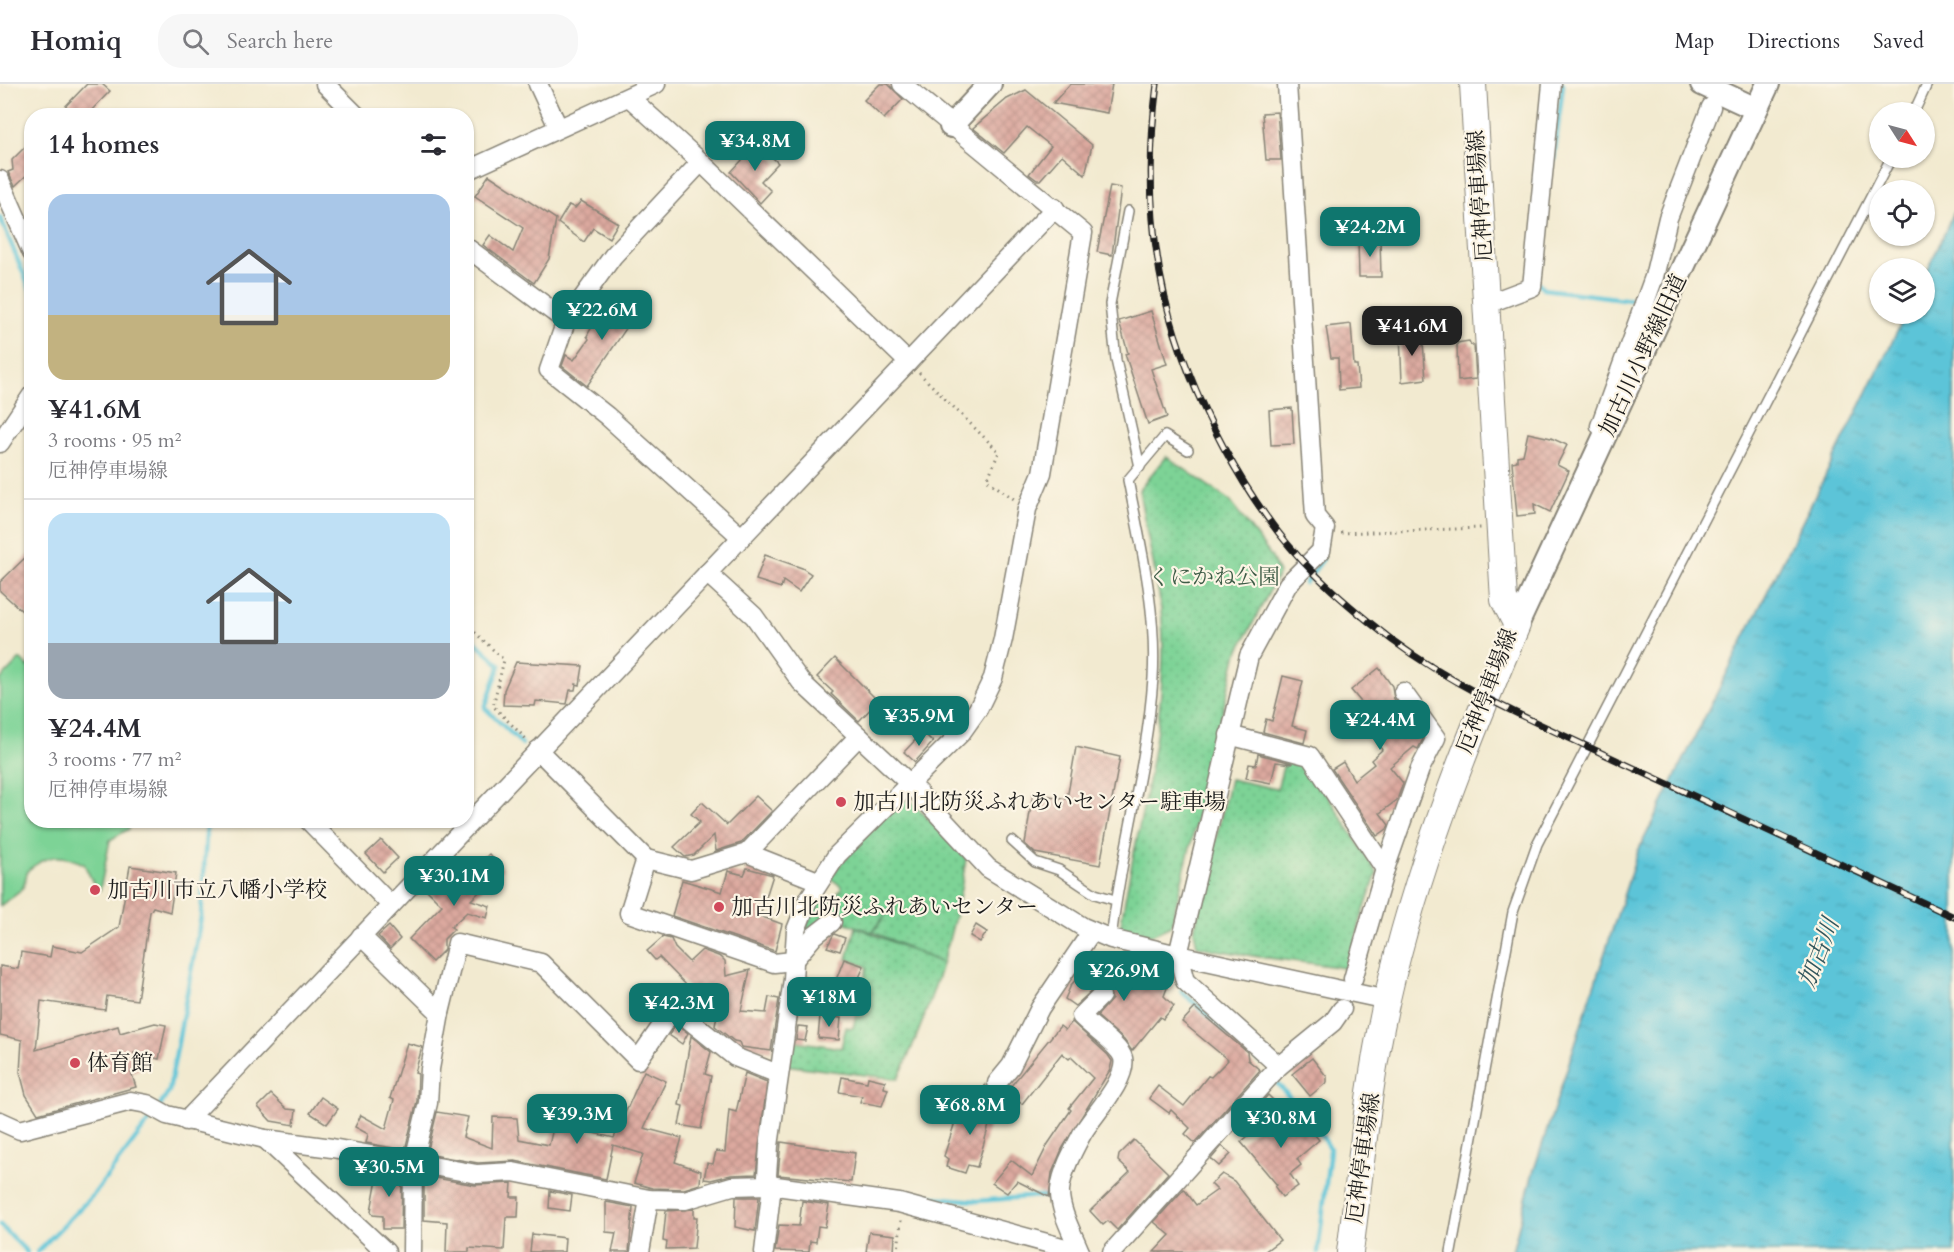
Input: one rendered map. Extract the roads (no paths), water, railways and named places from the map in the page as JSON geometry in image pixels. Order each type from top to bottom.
[{"type":"main road","name":"厄神停車場線","points":[[1350,1252],[1387,1000],[1413,902],[1447,797],[1517,625],[1504,600],[1473,84]]},
{"type":"street","points":[[325,84],[349,108]]},
{"type":"street","points":[[538,84],[558,127]]},
{"type":"street","points":[[474,167],[656,84]]},
{"type":"street","points":[[764,1252],[771,1194],[767,1176],[769,1146],[800,916],[818,882],[837,855],[961,732],[978,709],[993,678],[1028,509],[1042,473],[1083,233],[902,84]]},
{"type":"street","points":[[951,126],[990,84]]},
{"type":"street","points":[[1279,1066],[1185,981],[1178,955],[1249,657],[1288,584],[1321,551],[1325,528],[1315,516],[1287,84]]},
{"type":"street","points":[[1487,304],[1532,287],[1552,84]]},
{"type":"street","points":[[1702,84],[1756,109]]},
{"type":"street","name":"加古川小野線旧道","points":[[1517,625],[1768,84]]},
{"type":"street","points":[[629,97],[701,162],[908,362]]},
{"type":"street","points":[[1601,448],[1597,434],[1654,277],[1668,218],[1711,107]]},
{"type":"street","points":[[701,162],[613,256],[566,321],[549,370],[607,416],[741,537]]},
{"type":"street","points":[[0,180],[24,235]]},
{"type":"street","points":[[474,817],[1055,208]]},
{"type":"street","points":[[474,253],[566,321]]},
{"type":"street","points":[[0,443],[24,407]]},
{"type":"street","points":[[707,573],[754,616],[801,682],[909,783],[988,868],[1014,886],[1092,931],[1111,939],[1387,1000]]},
{"type":"street","points":[[1353,979],[1369,917],[1385,869],[1420,769],[1436,738],[1403,692]]},
{"type":"street","points":[[1229,735],[1311,756],[1385,869]]},
{"type":"street","points":[[538,750],[646,859],[691,870],[747,853],[859,736]]},
{"type":"street","points":[[316,828],[390,904]]},
{"type":"street","points":[[186,1121],[463,828]]},
{"type":"street","points":[[747,853],[818,882]]},
{"type":"street","points":[[646,859],[629,913],[774,963],[793,962],[814,936],[831,922]]},
{"type":"street","points":[[997,1083],[1011,1066],[1040,1008],[1092,931]]},
{"type":"street","points":[[361,936],[440,1013]]},
{"type":"street","points":[[412,1252],[413,1164],[428,1104],[430,1069],[440,1013],[457,943],[541,963],[638,1060],[674,1008],[735,1057],[778,1074]]},
{"type":"street","points":[[1080,1252],[1060,1199],[1061,1184],[1082,1134],[1118,1080],[1123,1062],[1122,1055],[1117,1049],[1080,1016],[1101,996]]},
{"type":"street","points":[[1112,1252],[1279,1066],[1333,1022],[1342,1009]]},
{"type":"street","points":[[0,1121],[20,1130],[131,1101],[147,1104],[167,1115],[186,1121],[265,1139],[332,1148],[477,1174],[513,1172],[649,1199],[686,1200],[732,1186],[770,1185],[899,1203],[1080,1252]]},
{"type":"street","points":[[265,1139],[386,1252]]},
{"type":"street","points":[[640,1252],[649,1199]]},
{"type":"lane","points":[[1919,102],[1927,84]]},
{"type":"lane","points":[[1451,1252],[1513,912],[1538,844],[1886,168]]},
{"type":"lane","points":[[1128,210],[1110,304],[1116,360],[1140,467]]},
{"type":"lane","points":[[1111,939],[1115,900],[1149,717],[1153,678],[1150,597],[1128,480],[1165,436],[1188,450]]},
{"type":"lane","points":[[1012,841],[1035,862],[1059,870],[1095,894],[1115,900]]},
{"type":"water","name":"加古川","points":[[1954,212],[1954,1252],[1512,1252],[1532,1176],[1638,851],[1901,324],[1935,324],[1935,258],[1933,258]]},
{"type":"waterway","points":[[1554,159],[1563,84]]},
{"type":"waterway","points":[[0,217],[24,275]]},
{"type":"waterway","points":[[1539,283],[1543,289],[1632,300]]},
{"type":"waterway","points":[[1305,583],[1323,559]]},
{"type":"waterway","points":[[474,641],[500,665],[485,708],[522,744]]},
{"type":"waterway","points":[[160,1106],[169,1091],[201,917],[207,828]]},
{"type":"waterway","points":[[1181,991],[1261,1062]]},
{"type":"waterway","points":[[1273,1078],[1322,1136],[1330,1149],[1318,1252]]},
{"type":"waterway","points":[[37,1252],[94,1194],[155,1113]]},
{"type":"waterway","points":[[888,1193],[977,1201],[1055,1195]]},
{"type":"waterway","points":[[0,1225],[27,1252]]},
{"type":"railway","points":[[1157,84],[1151,164],[1153,218],[1160,272],[1175,334],[1204,409],[1243,482],[1290,546],[1315,574],[1392,640],[1447,677],[1476,693],[1954,917]]},
{"type":"place","name":"加古川北防災ふれあいセンター駐車場","points":[[841,802]]},
{"type":"place","name":"加古川市立八幡小学校","points":[[95,890]]},
{"type":"place","name":"加古川北防災ふれあいセンター","points":[[719,907]]},
{"type":"place","name":"体育館","points":[[75,1063]]},
{"type":"park label","name":"くにかね公園","points":[[1214,577]]}]
